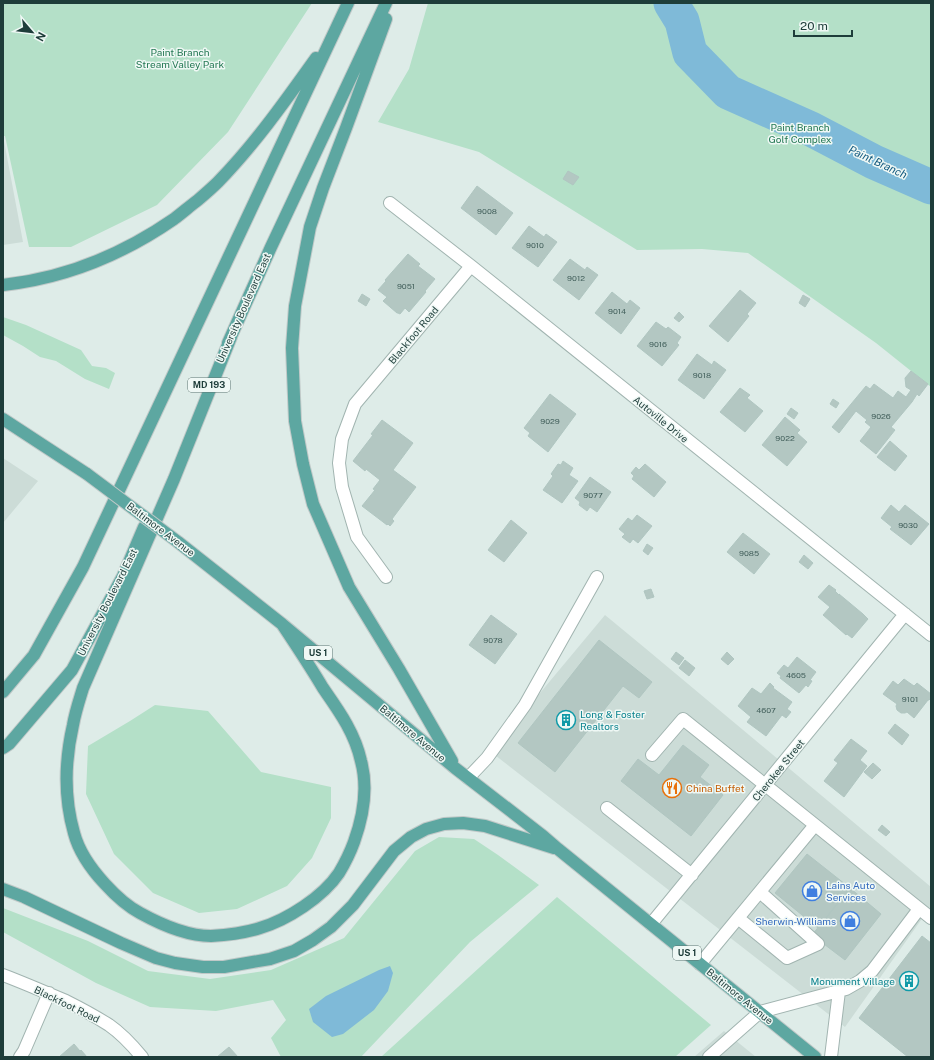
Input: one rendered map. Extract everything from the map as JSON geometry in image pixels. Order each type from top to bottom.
[{"type":"main road","name":"MD 193","points":[[3,692],[34,656],[83,567],[348,3]]},
{"type":"main road","name":"University Boulevard East","points":[[3,748],[9,744],[72,670],[122,576],[278,233],[386,3]]},
{"type":"main road","points":[[392,3],[310,227],[295,313],[292,348],[295,421],[302,464],[313,504],[349,587],[399,670],[455,768]]},
{"type":"main road","points":[[3,286],[61,275],[98,262],[135,243],[175,218],[218,183],[244,154],[289,96],[334,32]]},
{"type":"main road","points":[[231,337],[174,479],[83,688],[73,725],[68,755],[66,783],[68,810],[74,835],[86,859],[98,877],[116,896],[138,913],[188,933],[210,936],[234,934],[260,928],[282,919],[304,906],[321,893],[338,874],[358,831],[363,807],[365,783],[362,762],[354,738],[344,719],[282,624]]},
{"type":"main road","name":"Baltimore Avenue","points":[[3,419],[87,474],[178,542],[282,624],[455,768],[543,836],[815,1057]]},
{"type":"main road","points":[[3,889],[24,897],[156,958],[175,963],[202,967],[224,967],[270,959],[294,951],[313,940],[331,927],[353,905],[394,851],[411,837],[426,829],[444,824],[463,823],[485,826],[558,849]]},
{"type":"street","name":"Autoville Drive","points":[[390,203],[471,266],[931,635]]},
{"type":"street","name":"Blackfoot Road","points":[[386,577],[357,537],[342,487],[339,463],[342,439],[355,404],[471,266]]},
{"type":"street","points":[[468,778],[487,758],[525,705],[597,577]]},
{"type":"street","name":"Cherokee Street","points":[[651,924],[905,614]]},
{"type":"street","points":[[652,755],[683,720],[931,918]]},
{"type":"street","points":[[608,808],[692,875]]},
{"type":"street","points":[[700,964],[815,825]]},
{"type":"street","points":[[738,918],[787,958],[818,944],[760,892]]},
{"type":"street","points":[[709,1057],[760,1012],[846,989],[860,981],[872,972],[919,909]]},
{"type":"street","name":"Blackfoot Road","points":[[3,975],[49,994],[85,1011],[109,1025],[127,1040],[142,1057]]},
{"type":"street","points":[[831,1057],[839,991]]},
{"type":"street","points":[[20,1057],[49,994]]},
{"type":"shaded area","points":[[3,141],[23,242],[3,245]]},
{"type":"shaded area","points":[[3,458],[38,481],[3,523]]},
{"type":"shaded area","points":[[605,615],[931,887],[931,906],[845,1027],[491,752]]},
{"type":"shaded area","points":[[724,1031],[756,1057],[694,1057]]},
{"type":"green space","name":"Paint Branch Stream Valley Park","points":[[3,3],[312,3],[228,132],[157,205],[71,247],[29,247],[5,136],[3,136]]},
{"type":"green space","name":"Paint Branch Golf Complex","points":[[428,3],[931,3],[931,387],[876,343],[748,253],[702,249],[637,250],[479,152],[378,122],[409,69]]},
{"type":"green space","points":[[3,317],[26,325],[81,350],[92,366],[106,368],[115,373],[109,389],[85,379],[56,361],[40,357],[3,335]]},
{"type":"green space","points":[[155,705],[208,711],[261,772],[331,787],[331,818],[312,858],[287,886],[237,909],[199,913],[153,893],[114,854],[86,794],[88,746]]},
{"type":"green space","points":[[439,837],[474,839],[539,885],[470,942],[361,1057],[281,1057],[271,1038],[286,1020],[273,1000],[216,1011],[150,1007],[96,983],[3,932],[3,908],[88,941],[148,971],[210,979],[271,970],[344,938],[415,851]]},
{"type":"green space","points":[[557,897],[711,1025],[675,1057],[381,1057]]},
{"type":"water","points":[[390,966],[393,973],[388,991],[374,1010],[343,1034],[332,1037],[313,1022],[309,1009],[326,996]]},
{"type":"building","points":[[568,171],[579,177],[573,185],[563,179]]},
{"type":"building","points":[[477,186],[513,213],[496,235],[461,208]]},
{"type":"building","points":[[529,226],[544,237],[546,234],[557,242],[538,267],[512,248]]},
{"type":"building","points":[[408,254],[420,264],[418,266],[435,279],[409,312],[405,308],[400,314],[383,301],[387,297],[378,290]]},
{"type":"building","points":[[570,259],[585,270],[587,267],[598,275],[579,300],[553,280]]},
{"type":"building","points":[[740,290],[756,303],[747,314],[749,316],[728,342],[709,326]]},
{"type":"building","points":[[612,292],[627,304],[630,300],[640,308],[621,334],[595,313]]},
{"type":"building","points":[[362,294],[370,299],[366,306],[358,301]]},
{"type":"building","points":[[803,295],[810,299],[805,307],[799,303]]},
{"type":"building","points":[[679,312],[684,317],[679,322],[674,318]]},
{"type":"building","points":[[656,322],[666,329],[668,327],[681,337],[677,343],[679,345],[662,366],[637,346]]},
{"type":"building","points":[[697,354],[712,365],[714,361],[726,370],[704,399],[678,380]]},
{"type":"building","points":[[911,371],[928,384],[919,396],[917,394],[891,427],[895,430],[876,454],[860,441],[871,427],[865,422],[867,420],[856,411],[839,433],[832,427],[866,386],[870,389],[874,384],[893,398],[898,391],[906,397],[911,390],[906,387],[905,378]]},
{"type":"building","points":[[740,388],[750,395],[747,398],[763,411],[745,432],[720,412]]},
{"type":"building","points":[[550,394],[576,414],[548,452],[528,436],[530,433],[524,428]]},
{"type":"building","points":[[833,399],[839,403],[836,408],[830,404]]},
{"type":"building","points":[[791,408],[798,413],[794,419],[787,414]]},
{"type":"building","points":[[785,417],[800,430],[797,433],[807,442],[787,466],[762,445]]},
{"type":"building","points":[[382,420],[413,443],[393,470],[416,487],[392,519],[394,521],[390,526],[362,506],[375,490],[373,489],[380,480],[366,469],[365,471],[353,461],[373,435],[371,434]]},
{"type":"building","points":[[890,441],[907,456],[895,471],[877,457]]},
{"type":"building","points":[[563,461],[573,468],[569,475],[578,481],[562,503],[543,490],[553,476],[551,474],[558,464],[561,465]]},
{"type":"building","points":[[645,464],[666,482],[654,497],[632,479],[634,476],[631,473],[636,467],[639,470]]},
{"type":"building","points":[[590,477],[611,492],[597,512],[590,507],[587,511],[579,505],[580,502],[575,498]]},
{"type":"building","points":[[891,505],[899,512],[905,505],[929,524],[911,545],[890,529],[892,527],[881,518]]},
{"type":"building","points":[[637,515],[652,526],[638,543],[633,539],[630,543],[622,537],[625,534],[619,529],[628,518],[632,521]]},
{"type":"building","points":[[511,520],[527,533],[504,562],[488,550]]},
{"type":"building","points":[[743,533],[770,554],[754,574],[727,552]]},
{"type":"building","points":[[647,544],[653,548],[648,555],[643,551]]},
{"type":"building","points":[[804,555],[813,563],[808,569],[799,562]]},
{"type":"building","points":[[829,585],[868,619],[852,638],[847,634],[846,635],[823,615],[830,607],[818,597]]},
{"type":"building","points":[[651,589],[654,597],[647,599],[644,591]]},
{"type":"building","points":[[491,615],[517,634],[495,664],[469,645]]},
{"type":"building","name":"Long & Foster Realtors","points":[[599,640],[652,682],[639,698],[623,686],[555,772],[518,743]]},
{"type":"building","points":[[676,652],[684,658],[679,665],[671,659]]},
{"type":"building","points":[[727,652],[734,659],[728,665],[721,659]]},
{"type":"building","points":[[797,657],[816,672],[810,680],[812,681],[808,687],[806,685],[799,693],[780,678],[781,676],[777,673],[784,665],[788,668]]},
{"type":"building","points":[[685,660],[695,668],[689,676],[679,668]]},
{"type":"building","points":[[904,679],[914,686],[917,683],[931,694],[931,698],[914,718],[907,712],[901,713],[897,710],[897,704],[883,694],[893,681],[898,685]]},
{"type":"building","points":[[770,683],[774,687],[773,688],[792,702],[787,709],[791,712],[786,718],[782,715],[766,736],[747,722],[751,717],[738,706],[752,688],[761,694]]},
{"type":"building","points":[[895,724],[909,735],[902,745],[888,733]]},
{"type":"building","points":[[851,739],[867,751],[860,760],[867,766],[844,797],[824,781],[838,763],[834,760]]},
{"type":"building","name":"China Buffet","points":[[683,745],[709,765],[700,777],[723,795],[691,836],[621,781],[638,759],[659,775]]},
{"type":"building","points":[[873,763],[881,770],[872,779],[864,772]]},
{"type":"building","points":[[882,825],[890,832],[886,836],[878,830]]},
{"type":"building","name":"Lains Auto Services","points":[[807,854],[850,888],[818,928],[775,893]]},
{"type":"building","name":"Sherwin-Williams","points":[[850,888],[881,914],[845,960],[812,935]]},
{"type":"building","name":"Monument Village","points":[[922,936],[931,943],[931,1057],[908,1057],[859,1018]]},
{"type":"building","points":[[74,1044],[87,1057],[59,1057]]},
{"type":"building","points":[[229,1047],[238,1057],[217,1057]]},
{"type":"waterway","name":"Paint Branch","points":[[671,3],[682,21],[690,53],[728,92],[811,129],[874,162],[931,187]]},
{"type":"place","name":"Long & Foster Realtors","points":[[566,720]]},
{"type":"place","name":"China Buffet","points":[[672,788]]},
{"type":"place","name":"Lains Auto Services","points":[[812,891]]},
{"type":"place","name":"Sherwin-Williams","points":[[850,921]]},
{"type":"place","name":"Monument Village","points":[[909,981]]}]
